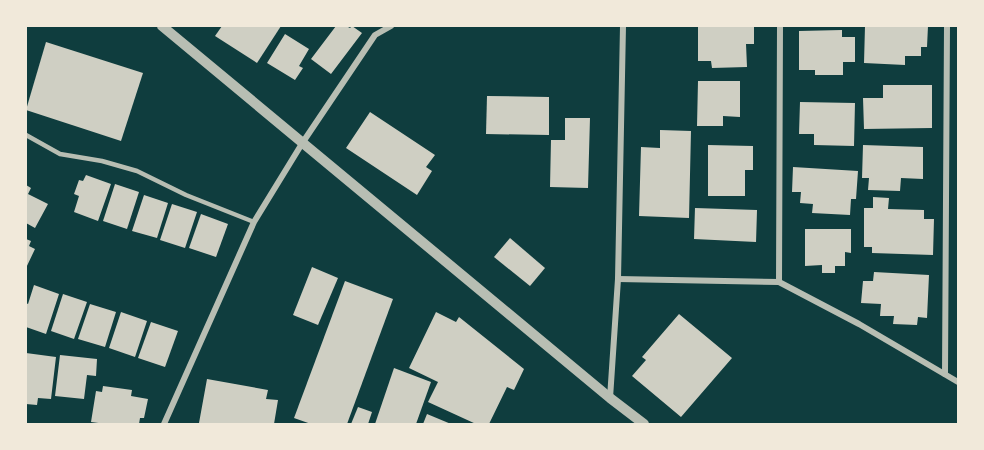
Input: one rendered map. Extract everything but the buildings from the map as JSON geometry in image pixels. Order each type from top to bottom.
[{"type":"street","points":[[162,26],[644,424]]},
{"type":"street","points":[[164,424],[254,222],[303,142],[375,35],[391,26]]},
{"type":"street","points":[[610,398],[618,279],[623,26]]},
{"type":"street","points":[[779,282],[780,26]]},
{"type":"street","points":[[945,374],[947,26]]},
{"type":"street","points":[[618,279],[779,282],[859,324],[958,382]]},
{"type":"lane","points":[[26,135],[60,154],[102,161],[137,171],[186,195],[254,222]]}]
